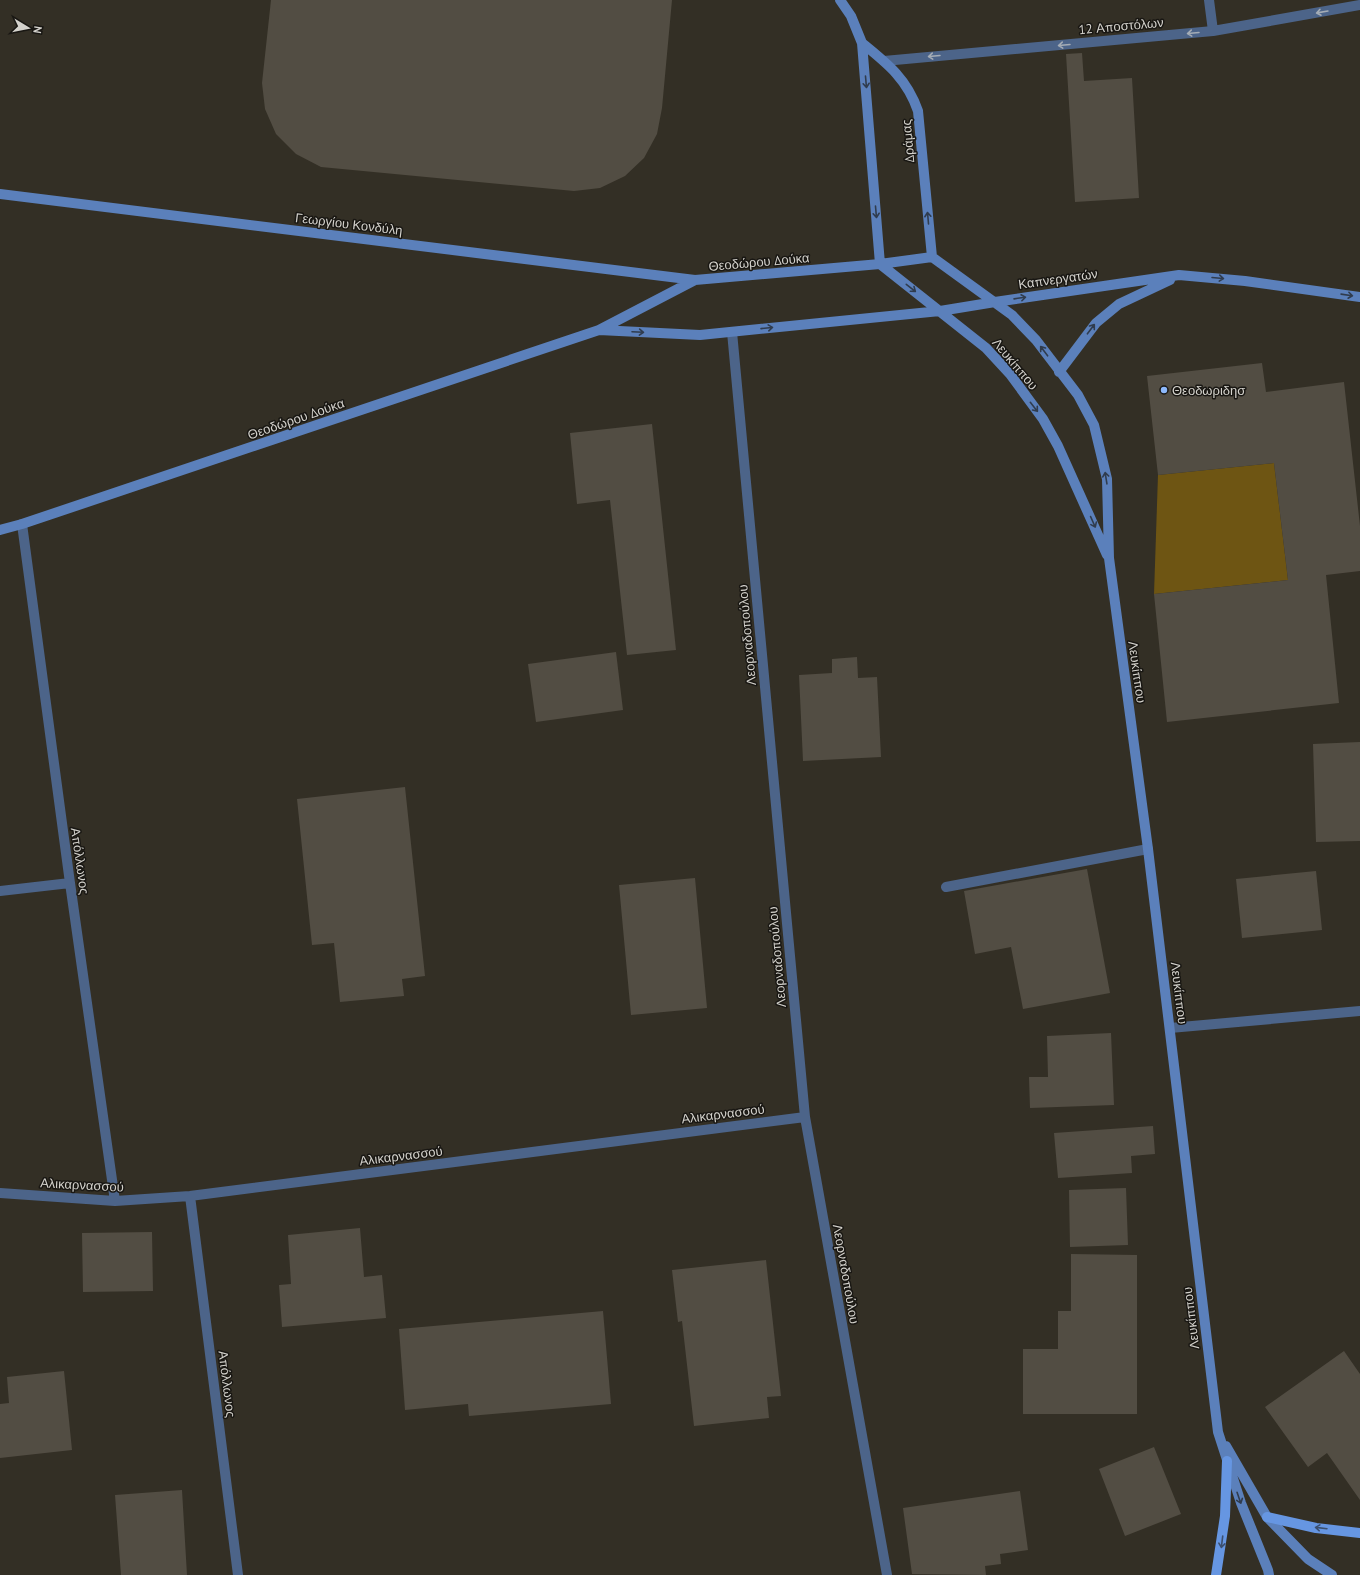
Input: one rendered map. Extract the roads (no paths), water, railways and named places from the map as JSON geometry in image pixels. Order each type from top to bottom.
[{"type":"main road","name":"Δράμας","points":[[840,0],[850,16],[862,43],[880,264]]},
{"type":"main road","name":"Δράμας","points":[[862,43],[884,61],[902,80],[913,95],[918,111],[932,257]]},
{"type":"main road","name":"Γεωργίου Κονδύλη","points":[[0,194],[695,280]]},
{"type":"main road","name":"Θεοδώρου Δούκα","points":[[0,530],[22,524],[599,330],[695,280],[880,264],[932,257]]},
{"type":"main road","name":"Λευκίππου","points":[[932,257],[1012,315],[1036,340],[1078,395],[1094,425],[1107,479],[1109,558],[1148,849],[1218,1432],[1241,1502],[1269,1575]]},
{"type":"main road","name":"Λευκίππου","points":[[880,264],[986,348],[1010,374],[1043,419],[1058,446],[1109,558]]},
{"type":"main road","name":"Καπνεργατών","points":[[940,311],[1179,275],[1245,281],[1360,297]]},
{"type":"main road","points":[[1060,372],[1096,323],[1119,304],[1179,275]]},
{"type":"main road","name":"Θεοδώρου Δούκα","points":[[599,330],[700,335],[940,311]]},
{"type":"main road","name":"Λευκίππου","points":[[1218,1432],[1267,1517],[1308,1559],[1332,1575]]},
{"type":"main road","points":[[1216,1575],[1225,1516],[1227,1461]]},
{"type":"main road","points":[[1267,1517],[1316,1528],[1360,1533]]},
{"type":"street","points":[[1209,0],[1213,31]]},
{"type":"street","name":"12 Αποστόλων","points":[[884,61],[1213,31],[1360,5]]},
{"type":"street","name":"Λεορναδοπούλου","points":[[732,332],[805,1117],[887,1575]]},
{"type":"street","name":"Απόλλωνος","points":[[22,524],[70,883],[115,1201]]},
{"type":"street","points":[[946,887],[1148,849]]},
{"type":"street","points":[[0,891],[70,883]]},
{"type":"street","points":[[1170,1028],[1360,1011]]},
{"type":"street","name":"Αλικαρνασσού","points":[[0,1193],[115,1201],[190,1196],[805,1117]]},
{"type":"street","name":"Απόλλωνος","points":[[190,1196],[238,1575]]},
{"type":"place","name":"Θεοδωριδησ","points":[[1164,390]]}]
